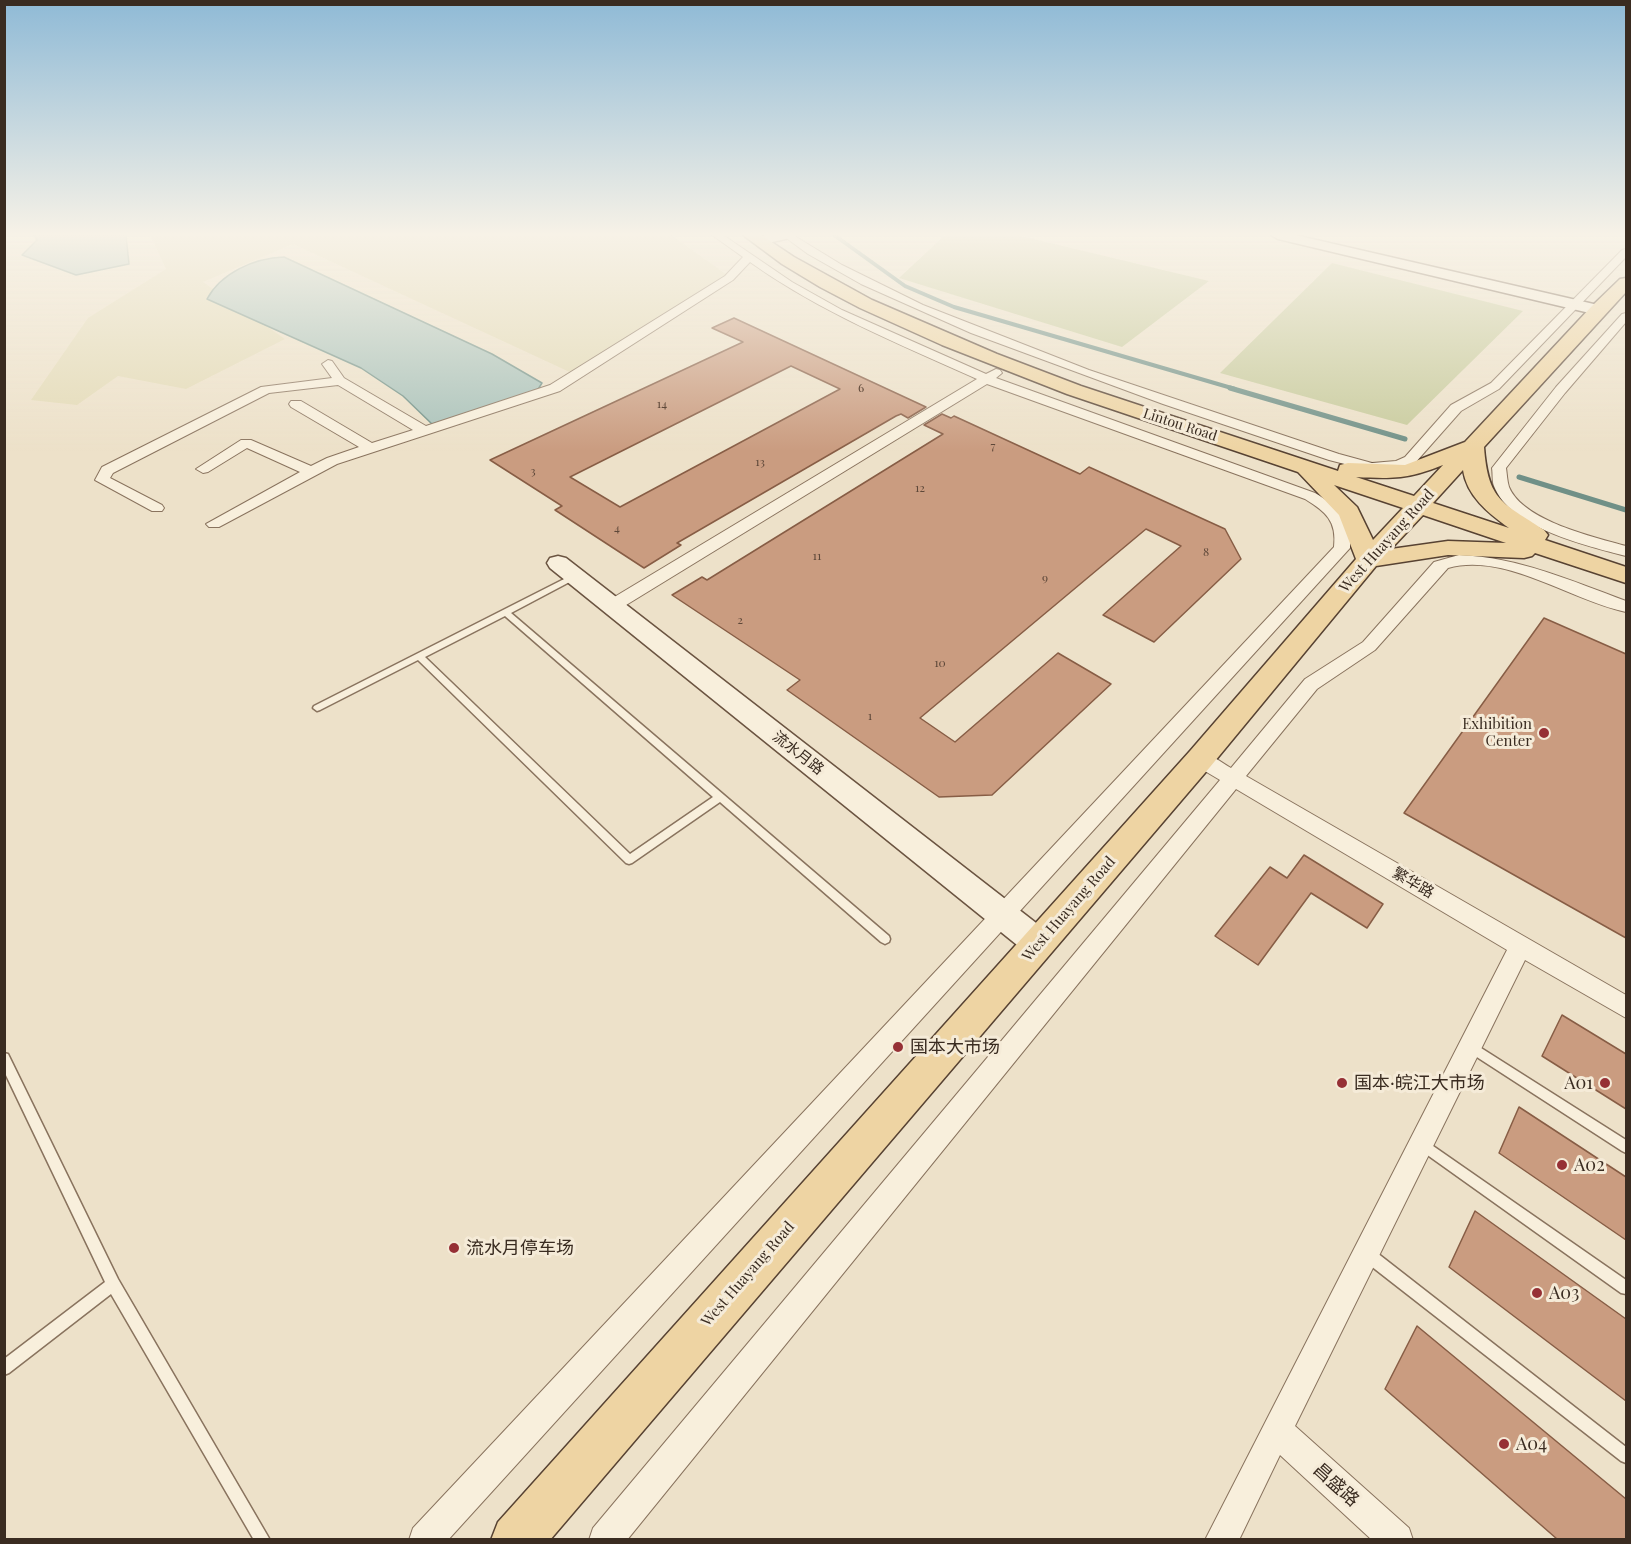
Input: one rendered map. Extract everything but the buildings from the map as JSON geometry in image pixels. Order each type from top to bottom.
[{"type":"main road","name":"Lintou Road","points":[[873,307],[1008,365],[1074,390],[1626,575]]},
{"type":"main road","name":"West Huayang Road","points":[[516,1539],[1200,759],[1368,560],[1599,310]]},
{"type":"main road","points":[[1302,465],[1395,473],[1409,471],[1473,446],[1475,476],[1480,490],[1508,516],[1566,554]]},
{"type":"main road","points":[[1302,465],[1349,512],[1368,560],[1448,548],[1566,554]]},
{"type":"street","points":[[214,524],[247,510],[310,471],[370,448],[541,393],[568,381],[684,307]]},
{"type":"street","points":[[425,1539],[1342,548],[1344,535],[1337,515],[1310,496],[987,379],[829,307]]},
{"type":"street","points":[[920,307],[970,329],[1104,380],[1334,457],[1372,467],[1398,465],[1410,460],[1456,408],[1495,386],[1599,310]]},
{"type":"street","points":[[1599,310],[1596,347],[1548,403],[1499,468],[1499,476],[1504,493],[1514,504],[1542,523],[1626,551]]},
{"type":"street","points":[[328,363],[340,381],[425,431]]},
{"type":"street","points":[[612,606],[1008,365]]},
{"type":"street","points":[[157,508],[102,480],[103,474],[266,390],[340,381]]},
{"type":"street","points":[[296,404],[370,448]]},
{"type":"street","points":[[203,469],[246,442],[310,471]]},
{"type":"street","points":[[605,1539],[1311,684],[1369,646],[1443,564],[1458,560],[1499,562],[1626,607]]},
{"type":"street","name":"流水月路","points":[[566,570],[1038,943]]},
{"type":"street","name":"繁华路","points":[[1200,759],[1626,1007]]},
{"type":"street","points":[[1221,1539],[1521,946]]},
{"type":"street","name":"昌盛路","points":[[1276,1430],[1397,1539]]},
{"type":"lane","points":[[317,708],[505,612],[566,570]]},
{"type":"lane","points":[[505,612],[885,939]]},
{"type":"lane","points":[[419,656],[629,860],[720,797]]},
{"type":"lane","points":[[1470,1047],[1626,1147]]},
{"type":"lane","points":[[4,1058],[112,1284],[263,1539]]},
{"type":"lane","points":[[1421,1143],[1626,1288]]},
{"type":"lane","points":[[1365,1252],[1626,1456]]},
{"type":"lane","points":[[4,1368],[112,1284]]},
{"type":"shaded area","points":[[105,307],[239,307],[285,339],[186,389],[118,376],[77,405],[31,400],[88,318]]},
{"type":"shaded area","points":[[429,307],[682,307],[574,374]]},
{"type":"green space","points":[[993,307],[1175,307],[1122,347]]},
{"type":"green space","points":[[1287,307],[1507,307],[1523,311],[1407,425],[1220,373]]},
{"type":"water","points":[[225,307],[391,307],[492,354],[542,383],[535,394],[433,425],[403,396],[361,368]]},
{"type":"waterway","points":[[954,307],[1235,389]]},
{"type":"waterway","points":[[1230,388],[1405,439]]},
{"type":"waterway","points":[[1519,477],[1626,510]]},
{"type":"place","name":"Exhibition Center","points":[[1544,733]]},
{"type":"place","name":"国本大市场","points":[[898,1047]]},
{"type":"place","name":"国本·皖江大市场","points":[[1342,1083]]},
{"type":"place","name":"A01","points":[[1605,1083]]},
{"type":"place","name":"A02","points":[[1562,1165]]},
{"type":"place","name":"流水月停车场","points":[[454,1248]]},
{"type":"place","name":"A03","points":[[1537,1293]]},
{"type":"place","name":"A04","points":[[1504,1444]]}]
